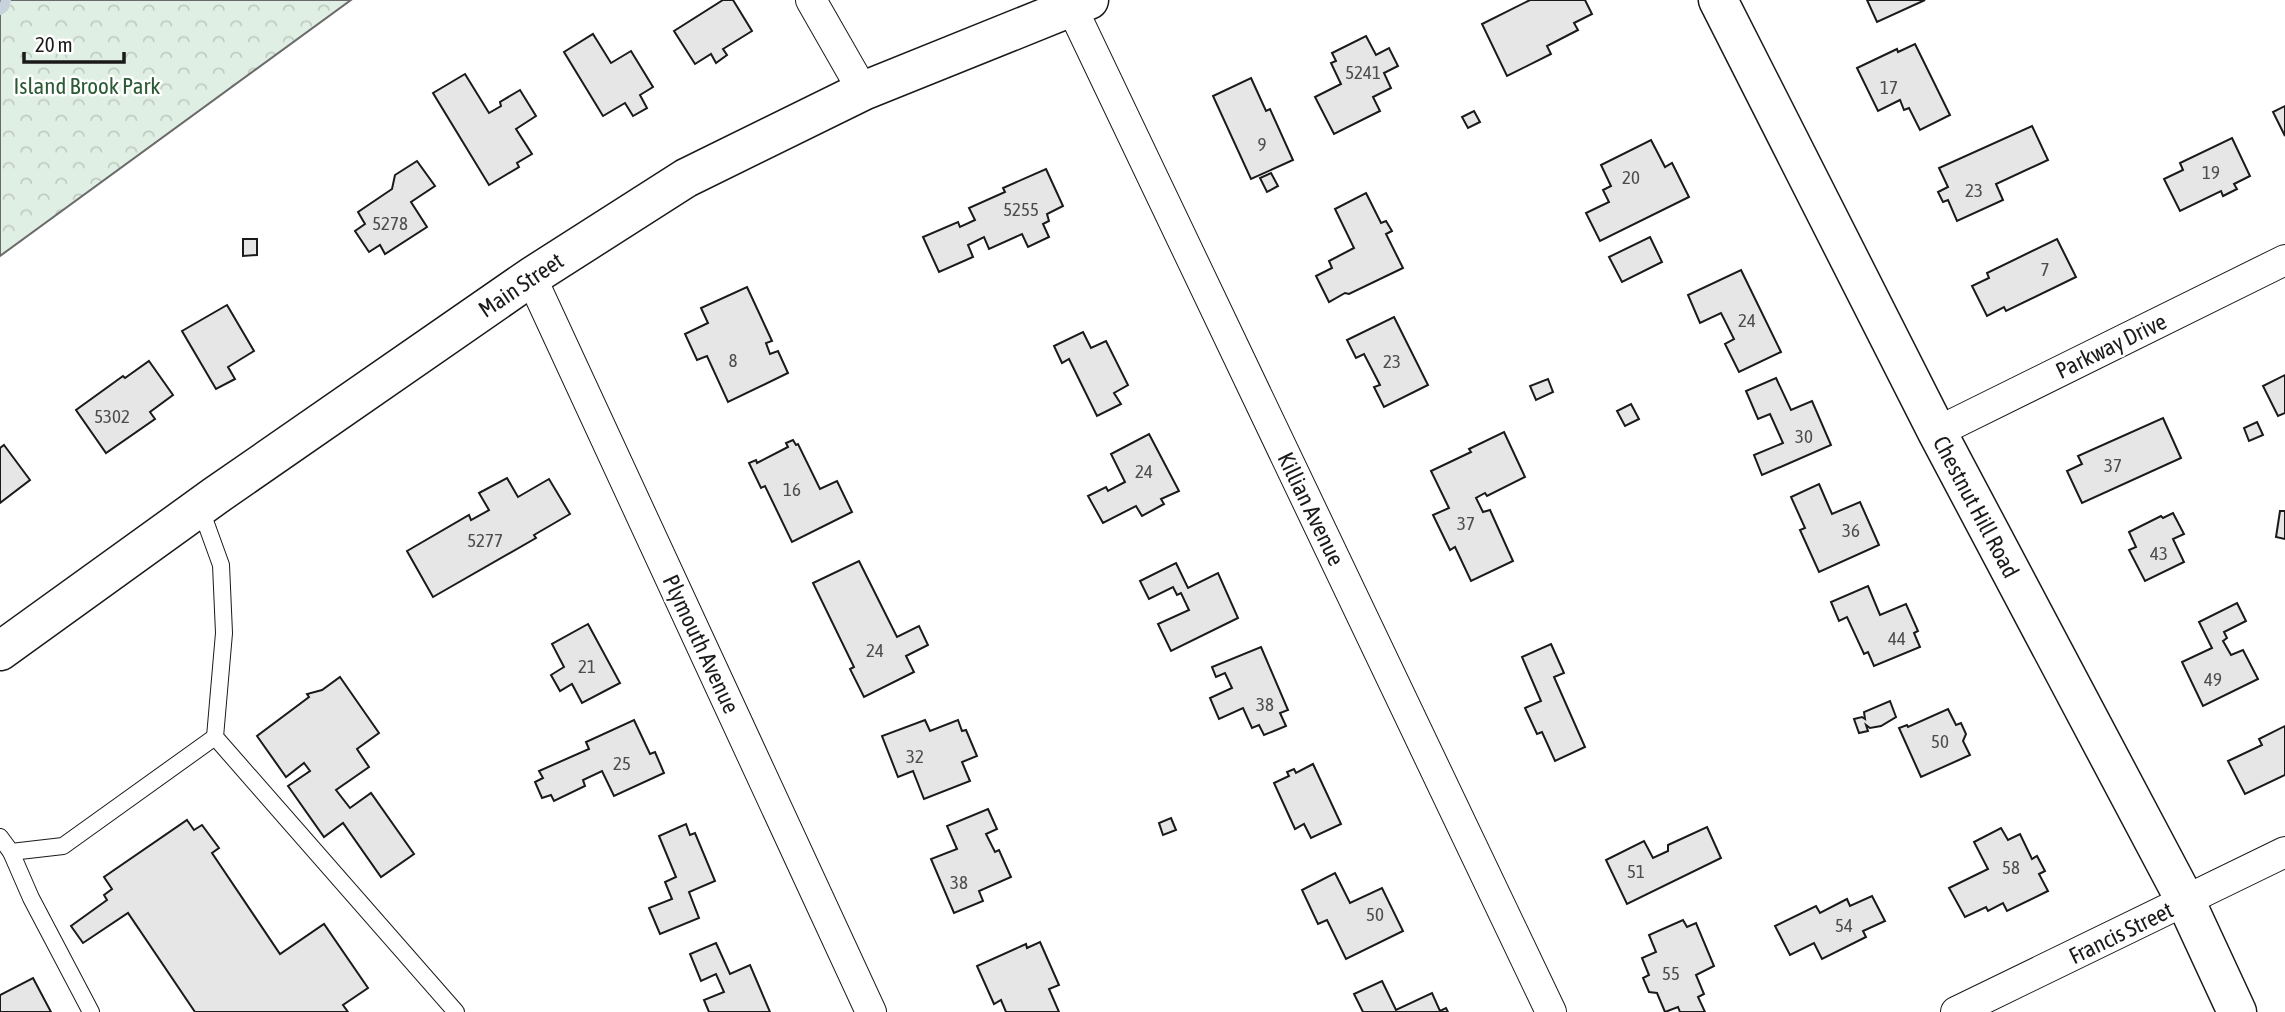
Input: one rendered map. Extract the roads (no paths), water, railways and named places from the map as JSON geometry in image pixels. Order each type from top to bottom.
[{"type":"main road","name":"Chestnut Hill Road","points":[[1718,0],[1937,432],[2186,902],[2238,1012]]},
{"type":"main road","name":"Main Street","points":[[0,651],[200,507],[530,277],[686,178],[863,91],[1080,3]]},
{"type":"street","points":[[811,0],[863,91]]},
{"type":"street","name":"Killian Avenue","points":[[1080,3],[1551,1012]]},
{"type":"street","name":"Parkway Drive","points":[[1937,432],[2285,260]]},
{"type":"street","name":"Plymouth Avenue","points":[[530,277],[871,1012]]},
{"type":"street","name":"Francis Street","points":[[1956,1012],[2285,852]]},
{"type":"lane","points":[[200,507],[221,565],[224,633],[215,737],[456,1012]]},
{"type":"lane","points":[[11,852],[63,846],[215,737]]},
{"type":"lane","points":[[0,837],[11,852],[31,898],[91,1012]]},
{"type":"waterway","points":[[0,10],[6,0]]},
{"type":"park label","name":"Island Brook Park","points":[[87,86]]}]
